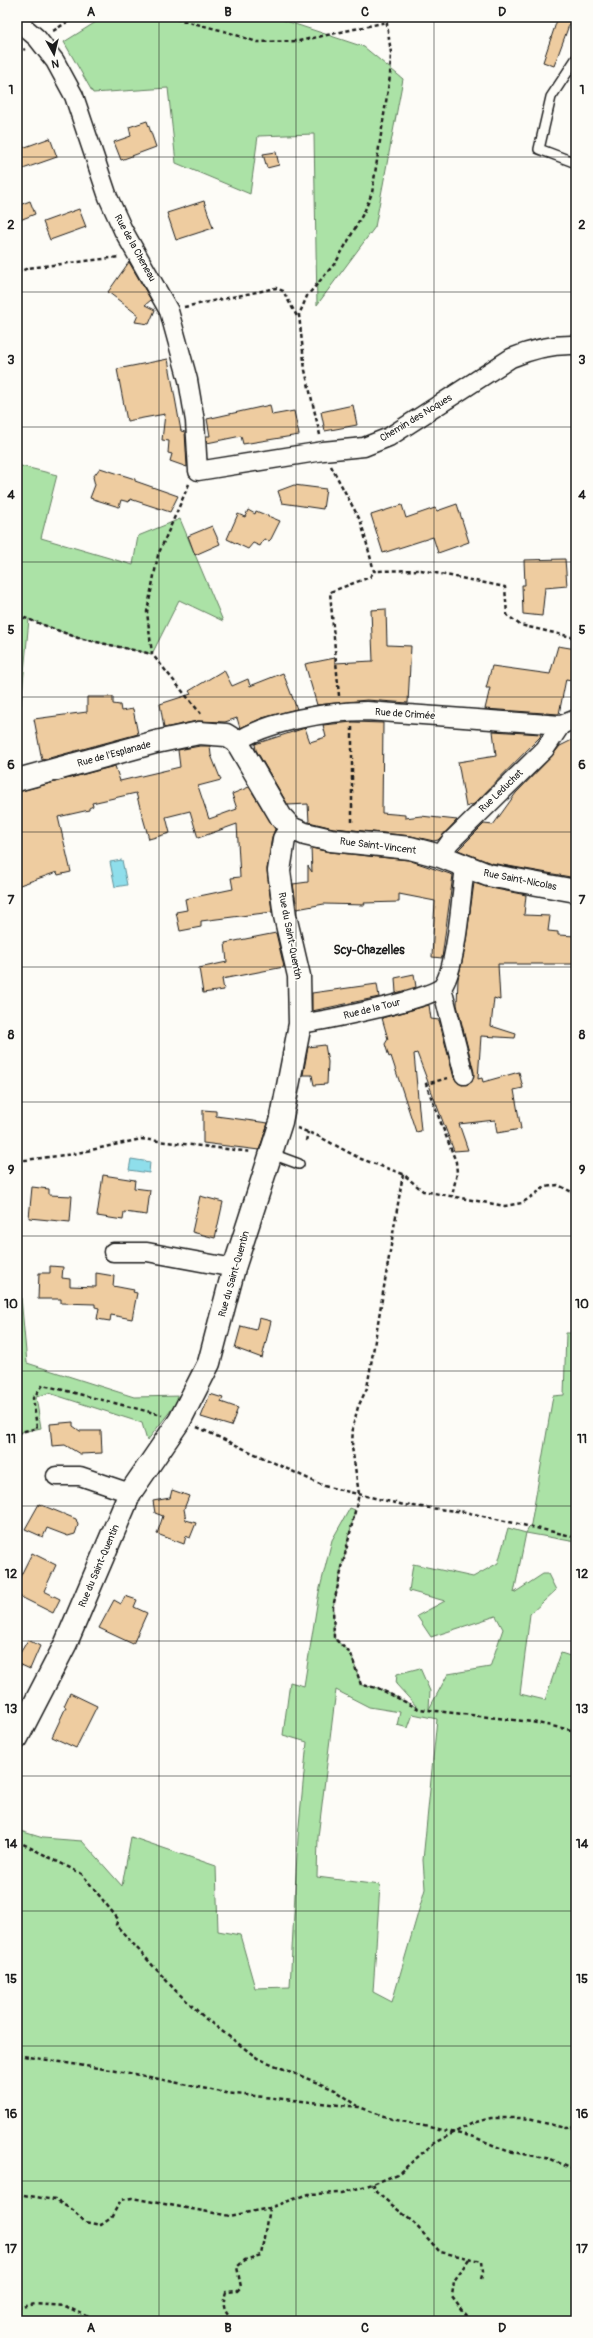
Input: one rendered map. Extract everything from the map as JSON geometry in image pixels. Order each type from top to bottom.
[{"type":"street","name":"Rue de la Cheneau","points":[[17,21],[37,38],[55,61],[74,96],[108,198],[134,251],[169,311],[188,380],[195,421],[198,472]]},
{"type":"street","name":"Chemin des Noques","points":[[198,472],[323,451],[364,447],[389,437],[511,358],[532,349],[576,345]]},
{"type":"street","name":"Rue de Crimée","points":[[237,742],[247,735],[268,728],[346,711],[568,722]]},
{"type":"street","name":"Rue Leduchat","points":[[440,856],[450,842],[545,749],[568,722]]},
{"type":"street","name":"Rue de l'Esplanade","points":[[17,780],[156,742],[199,733],[226,735],[237,742]]},
{"type":"street","points":[[237,742],[260,781],[291,828]]},
{"type":"street","name":"Rue Saint-Vincent","points":[[291,828],[305,834],[350,842],[410,848],[440,856],[465,867]]},
{"type":"street","name":"Rue du Saint-Quentin","points":[[17,1738],[66,1643],[130,1493],[180,1420],[210,1363],[234,1268],[272,1154],[281,1122],[300,1024],[299,976],[285,916],[279,871],[284,840],[291,828]]},
{"type":"street","points":[[464,1073],[442,988],[451,969],[465,867]]},
{"type":"street","name":"Rue Saint-Nicolas","points":[[465,867],[488,875],[576,891]]},
{"type":"street","name":"Rue de la Tour","points":[[300,1024],[381,1007],[433,993],[442,988]]},
{"type":"street","points":[[113,1252],[147,1252],[234,1268]]},
{"type":"street","points":[[56,1476],[80,1476],[130,1493]]},
{"type":"lane","points":[[576,59],[551,97],[539,149],[576,163]]},
{"type":"lane","points":[[272,1154],[300,1164]]},
{"type":"path","points":[[37,38],[47,35],[75,17]]},
{"type":"path","points":[[169,17],[224,31],[257,42],[298,41],[387,22]]},
{"type":"path","points":[[350,842],[352,792],[346,711],[330,592],[370,577],[374,571],[361,522],[323,451],[305,370],[299,320],[301,308],[307,296],[340,255],[365,210],[372,192],[390,76],[391,53],[386,17]]},
{"type":"path","points":[[17,273],[28,268],[118,258],[134,251]]},
{"type":"path","points":[[169,311],[243,293],[276,288],[283,291],[299,320]]},
{"type":"path","points":[[198,472],[194,472],[158,555],[147,612],[152,654],[202,716],[212,733]]},
{"type":"path","points":[[374,571],[421,570],[505,587],[508,615],[520,625],[576,638]]},
{"type":"path","points":[[17,615],[78,638],[152,654]]},
{"type":"path","points":[[452,1196],[457,1173],[456,1162],[426,1084],[464,1073]]},
{"type":"path","points":[[281,1122],[308,1132],[361,1159],[403,1174],[423,1191],[505,1206],[522,1203],[545,1187],[558,1185],[576,1194]]},
{"type":"path","points":[[306,1141],[308,1132]]},
{"type":"path","points":[[17,1161],[73,1154],[141,1139],[272,1154]]},
{"type":"path","points":[[403,1174],[367,1388],[358,1407],[353,1426],[352,1446],[359,1494],[333,1607],[334,1638],[351,1654],[361,1685],[378,1688],[419,1709],[532,1722],[576,1731]]},
{"type":"path","points":[[17,1433],[38,1428],[33,1398],[43,1385],[180,1420],[324,1486],[404,1505],[465,1512],[576,1537]]},
{"type":"path","points":[[17,1841],[82,1874],[118,1919],[116,1925],[175,1990],[206,2019],[257,2058],[334,2090],[359,2106],[392,2119],[474,2137],[507,2151],[551,2159],[576,2171]]},
{"type":"path","points":[[17,2055],[135,2074],[226,2093],[359,2106]]},
{"type":"path","points":[[17,2194],[55,2200],[73,2210],[85,2222],[101,2225],[111,2218],[121,2200],[132,2198],[230,2216],[269,2208],[308,2194],[342,2193],[373,2184],[398,2174],[434,2143],[473,2123],[491,2118],[524,2118],[565,2128],[576,2127]]},
{"type":"path","points":[[373,2184],[376,2192],[413,2222],[440,2252],[482,2261],[484,2272],[481,2279]]},
{"type":"path","points":[[254,2321],[231,2319],[224,2310],[222,2304],[226,2292],[237,2291],[241,2287],[237,2267],[245,2260],[261,2255],[269,2208]]},
{"type":"path","points":[[470,2258],[454,2280],[452,2296],[471,2321]]},
{"type":"path","points":[[17,2308],[35,2304],[65,2306],[89,2317],[122,2321]]},
{"type":"green space","points":[[104,17],[274,17],[364,47],[403,79],[375,227],[317,305],[314,134],[258,136],[250,194],[176,163],[168,88],[93,93],[64,42]]},
{"type":"green space","points":[[17,465],[57,475],[41,538],[133,565],[138,536],[180,519],[223,621],[179,600],[152,654],[78,638],[29,619],[21,705],[17,705]]},
{"type":"green space","points":[[18,1264],[27,1363],[134,1397],[182,1396],[147,1441],[142,1423],[49,1393],[36,1397],[41,1428],[17,1433]]},
{"type":"green space","points":[[576,1271],[576,1542],[526,1533],[531,1524],[553,1396],[564,1395],[566,1333],[572,1333]]},
{"type":"green space","points":[[350,1508],[355,1510],[333,1607],[334,1638],[351,1654],[361,1685],[378,1688],[418,1708],[396,1684],[397,1674],[420,1668],[430,1691],[429,1709],[448,1674],[490,1667],[503,1629],[496,1616],[431,1637],[417,1616],[445,1601],[409,1591],[413,1564],[473,1577],[498,1563],[508,1528],[526,1533],[514,1593],[543,1574],[548,1574],[556,1590],[530,1614],[520,1694],[545,1700],[561,1653],[576,1658],[576,2321],[17,2321],[17,1830],[43,1838],[82,1841],[122,1886],[131,1837],[216,1866],[218,1931],[240,1935],[255,1988],[290,1987],[298,1836],[307,1742],[283,1735],[290,1682],[304,1686],[319,1592],[332,1540]],"holes":[[[336,1690],[369,1707],[400,1712],[397,1725],[408,1728],[413,1714],[437,1719],[423,1860],[425,1889],[392,2002],[373,1992],[380,1885],[317,1877],[318,1837]]]},
{"type":"water","points":[[122,860],[127,885],[115,887],[110,862]]},
{"type":"water","points":[[131,1159],[150,1162],[149,1173],[129,1170]]},
{"type":"building","points":[[558,17],[572,17],[554,66],[543,62]]},
{"type":"building","points":[[147,121],[156,147],[121,160],[114,142],[131,136],[129,127]]},
{"type":"building","points":[[50,138],[57,157],[20,170],[17,161],[17,150]]},
{"type":"building","points":[[276,152],[279,165],[267,168],[263,154]]},
{"type":"building","points":[[30,201],[35,214],[20,220],[17,206]]},
{"type":"building","points":[[204,201],[213,228],[176,240],[167,213]]},
{"type":"building","points":[[79,209],[86,227],[50,240],[43,222]]},
{"type":"building","points":[[129,262],[151,300],[145,305],[155,310],[149,324],[135,322],[138,315],[108,292]]},
{"type":"building","points":[[168,359],[181,431],[185,432],[187,467],[170,461],[172,454],[168,453],[169,441],[162,440],[165,414],[127,421],[117,369]]},
{"type":"building","points":[[270,405],[272,415],[294,411],[299,435],[243,444],[241,436],[207,443],[206,436],[210,436],[207,419]]},
{"type":"building","points":[[353,405],[357,425],[325,431],[321,412]]},
{"type":"building","points":[[100,468],[135,479],[135,481],[178,496],[170,512],[130,499],[129,502],[121,500],[119,507],[90,498],[95,485],[93,477]]},
{"type":"building","points":[[294,485],[326,489],[323,509],[282,503],[278,491]]},
{"type":"building","points":[[457,504],[469,542],[438,553],[433,537],[383,553],[371,515],[402,505],[406,518],[435,508],[437,511]]},
{"type":"building","points":[[248,510],[255,514],[256,511],[280,521],[269,541],[264,539],[260,546],[253,543],[248,549],[227,539],[238,514],[245,517]]},
{"type":"building","points":[[212,526],[220,544],[195,555],[188,536]]},
{"type":"building","points":[[565,559],[567,586],[545,588],[542,616],[523,614],[522,585],[525,585],[524,560]]},
{"type":"building","points":[[386,609],[387,645],[411,646],[408,703],[367,700],[317,705],[305,664],[335,658],[335,663],[373,661],[371,610]]},
{"type":"building","points":[[558,646],[576,649],[576,681],[566,679],[559,714],[485,709],[490,688],[486,688],[492,666],[550,674]]},
{"type":"building","points":[[224,670],[232,686],[248,679],[250,686],[283,673],[297,709],[262,718],[240,728],[237,718],[225,722],[197,721],[164,728],[160,704],[191,694],[189,691]]},
{"type":"building","points":[[87,697],[113,697],[113,704],[120,705],[121,711],[133,709],[138,734],[42,760],[34,719],[87,712]]},
{"type":"building","points":[[353,722],[383,723],[382,813],[405,815],[405,818],[421,816],[457,820],[438,840],[434,841],[411,836],[333,828],[309,822],[308,804],[288,805],[256,750],[255,744],[305,728],[310,742],[326,737],[323,725]]},
{"type":"building","points":[[493,731],[541,734],[540,737],[474,804],[466,807],[458,762],[496,756]]},
{"type":"building","points":[[576,738],[576,878],[491,863],[458,850],[484,824],[493,825],[516,793],[560,746]]},
{"type":"building","points":[[200,746],[210,746],[211,755],[221,780],[198,786],[209,819],[237,809],[232,794],[249,787],[275,829],[272,837],[267,869],[272,912],[201,921],[201,927],[180,931],[176,912],[187,910],[185,899],[233,889],[231,878],[240,877],[237,824],[198,838],[190,811],[166,817],[170,833],[149,839],[136,793],[92,803],[93,806],[89,808],[89,810],[58,817],[71,872],[58,875],[57,872],[17,886],[17,792],[115,766],[120,781],[180,767],[178,750]]},
{"type":"building","points":[[311,848],[330,852],[408,860],[453,875],[442,958],[432,957],[435,901],[399,894],[399,902],[364,903],[365,905],[324,904],[297,909],[293,884],[308,882],[308,866],[312,872]]},
{"type":"building","points":[[474,883],[526,895],[524,915],[550,916],[548,931],[558,932],[558,935],[576,936],[576,964],[498,964],[500,1000],[494,998],[491,1026],[516,1034],[515,1038],[481,1036],[478,1079],[482,1078],[483,1082],[519,1072],[523,1088],[514,1090],[521,1129],[497,1133],[495,1120],[459,1124],[468,1150],[454,1151],[417,1053],[414,1054],[421,1131],[416,1132],[391,1056],[389,1057],[385,1044],[388,1039],[382,1018],[429,1005],[431,1019],[439,1020],[454,1078],[462,1085],[472,1082],[474,1072],[457,1005],[458,979],[465,948]]},
{"type":"building","points":[[276,933],[284,967],[222,979],[224,990],[203,993],[199,968],[227,962],[225,943]]},
{"type":"building","points":[[414,974],[416,987],[396,993],[395,978]]},
{"type":"building","points":[[377,984],[379,997],[312,1011],[312,993]]},
{"type":"building","points":[[325,1045],[328,1062],[327,1084],[314,1085],[312,1075],[303,1075],[308,1047]]},
{"type":"building","points":[[203,1110],[216,1111],[216,1116],[268,1123],[259,1150],[203,1143]]},
{"type":"building","points":[[103,1175],[135,1180],[134,1188],[150,1190],[147,1215],[124,1212],[123,1220],[97,1216]]},
{"type":"building","points":[[32,1187],[49,1189],[49,1195],[72,1196],[70,1222],[29,1218]]},
{"type":"building","points":[[200,1196],[223,1202],[215,1238],[192,1232]]},
{"type":"building","points":[[50,1266],[63,1267],[62,1278],[70,1279],[70,1286],[96,1287],[96,1273],[114,1276],[113,1286],[134,1290],[133,1292],[137,1293],[132,1319],[111,1315],[110,1321],[97,1319],[99,1308],[95,1307],[95,1304],[61,1303],[61,1299],[38,1299],[39,1273],[50,1273]]},
{"type":"building","points":[[259,1318],[271,1321],[262,1358],[235,1348],[241,1326],[256,1330]]},
{"type":"building","points":[[210,1394],[223,1398],[221,1402],[238,1408],[231,1426],[201,1417]]},
{"type":"building","points":[[73,1422],[73,1426],[80,1431],[101,1431],[102,1453],[80,1454],[65,1445],[52,1446],[50,1424]]},
{"type":"building","points":[[172,1490],[189,1496],[184,1509],[186,1520],[196,1523],[190,1538],[186,1536],[184,1544],[157,1534],[163,1516],[155,1513],[153,1501],[170,1498]]},
{"type":"building","points":[[39,1504],[76,1519],[78,1525],[75,1534],[68,1536],[47,1528],[43,1537],[25,1529]]},
{"type":"building","points":[[32,1553],[56,1565],[44,1591],[60,1599],[53,1613],[17,1595],[17,1583]]},
{"type":"building","points":[[125,1596],[137,1600],[134,1607],[147,1613],[133,1644],[99,1628],[114,1600],[121,1604]]},
{"type":"building","points":[[28,1640],[40,1646],[30,1669],[17,1663],[17,1658]]},
{"type":"building","points":[[70,1693],[97,1706],[76,1748],[52,1737],[66,1707],[64,1706]]},
{"type":"district","name":"Scy-Chazelles","points":[[369,950]]}]
